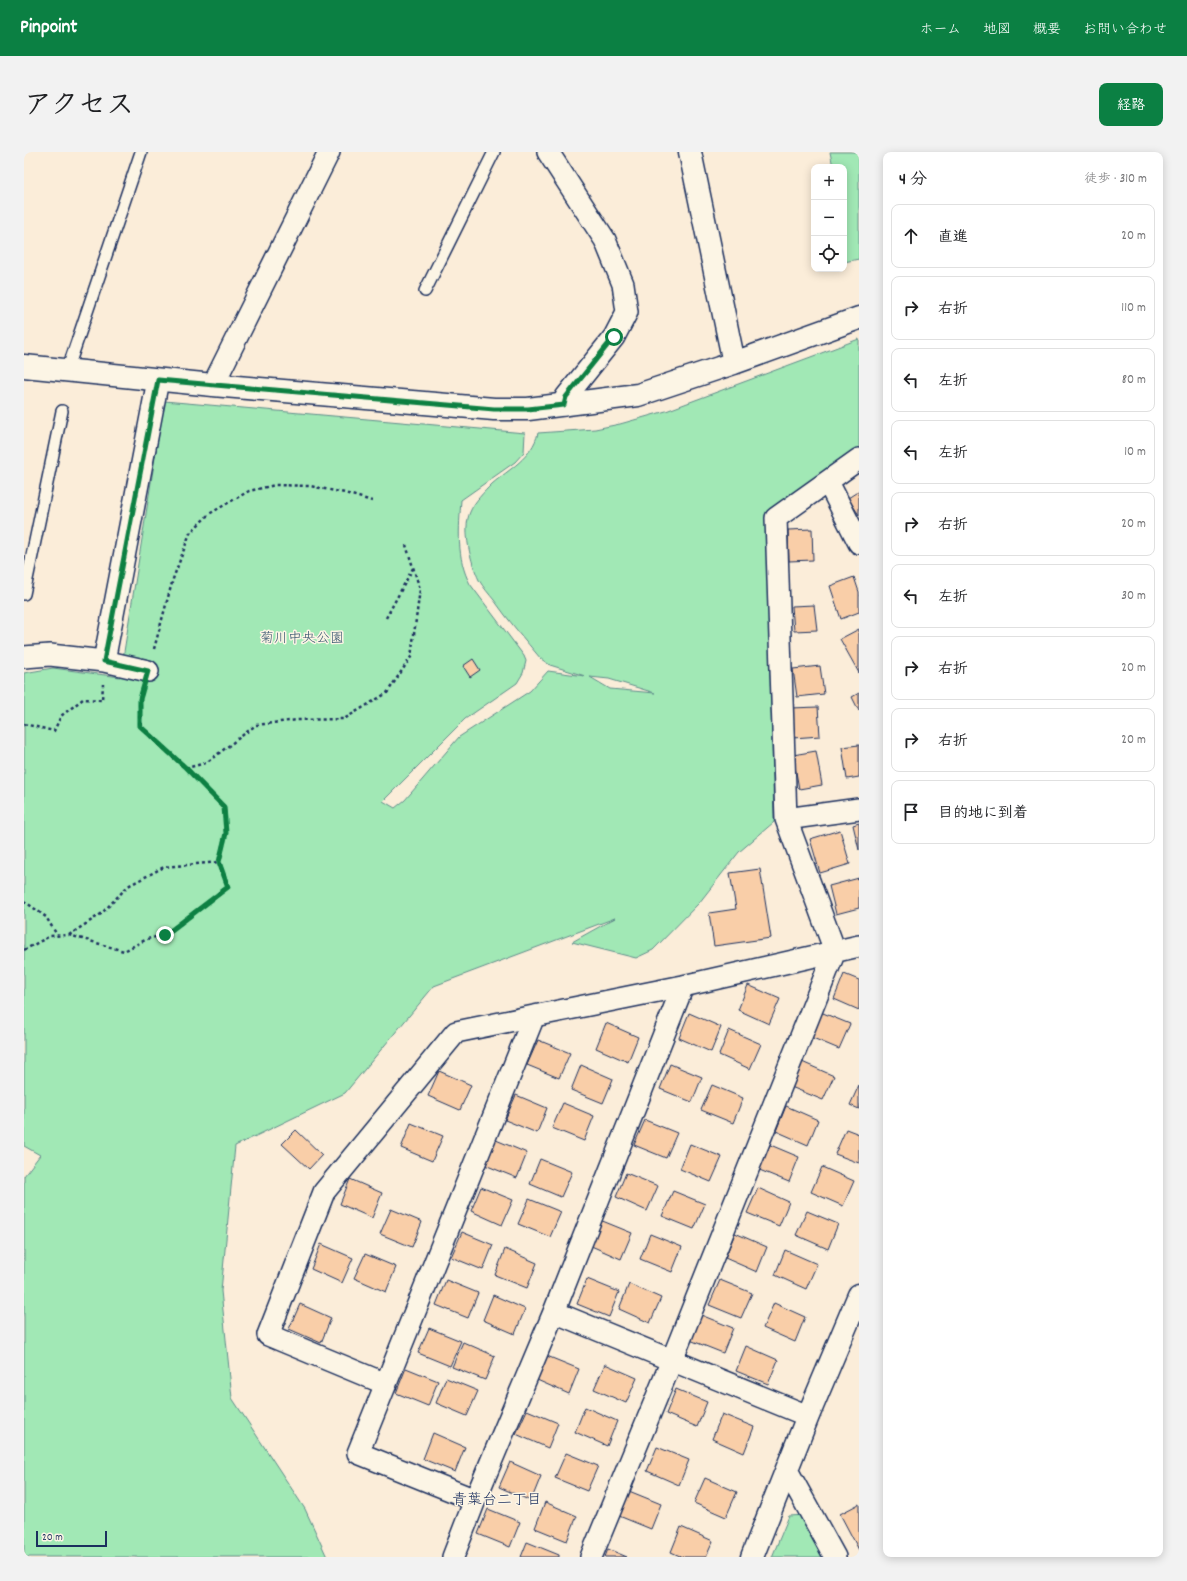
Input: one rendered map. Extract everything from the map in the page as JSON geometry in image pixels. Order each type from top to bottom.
[{"type":"street","points":[[213,385],[329,152]]},
{"type":"street","points":[[548,152],[605,240],[623,284],[627,312],[614,337],[566,397],[564,405]]},
{"type":"street","points":[[690,152],[734,363]]},
{"type":"street","points":[[24,366],[158,380],[494,409],[528,409],[638,395],[734,363],[859,318]]},
{"type":"street","points":[[104,661],[158,380]]},
{"type":"street","points":[[591,1557],[672,1360],[835,951],[786,819],[776,518],[859,459]]},
{"type":"street","points":[[828,482],[859,543]]},
{"type":"street","points":[[24,658],[50,654],[104,661],[148,671]]},
{"type":"street","points":[[786,819],[859,809]]},
{"type":"street","points":[[386,1384],[268,1335],[324,1192],[456,1032],[683,986],[859,946]]},
{"type":"street","points":[[453,1557],[475,1500],[554,1312],[683,986]]},
{"type":"street","points":[[475,1500],[358,1453],[534,1016]]},
{"type":"street","points":[[752,1557],[808,1416],[859,1295]]},
{"type":"street","points":[[554,1312],[808,1416]]},
{"type":"street","points":[[787,1470],[835,1557]]},
{"type":"lane","points":[[67,370],[141,152]]},
{"type":"lane","points":[[425,291],[494,152]]},
{"type":"lane","points":[[24,594],[62,411]]},
{"type":"path","points":[[24,950],[50,936],[69,935],[124,951],[147,939],[165,935],[228,887],[219,862],[226,833],[224,807],[186,768],[140,726],[140,699],[173,579],[190,534],[209,514],[249,491],[275,485],[310,486],[345,493],[372,502]]},
{"type":"path","points":[[186,768],[206,763],[256,725],[297,720],[344,719],[387,693],[411,657],[420,589],[406,545]]},
{"type":"path","points":[[386,618],[413,567]]},
{"type":"path","points":[[24,724],[54,731],[61,716],[82,699],[102,700],[104,661]]},
{"type":"path","points":[[69,935],[101,914],[128,886],[164,867],[219,862]]},
{"type":"path","points":[[24,901],[46,917],[57,935]]},
{"type":"green space","points":[[830,152],[859,152],[859,259],[847,261],[847,164],[832,164]]},
{"type":"green space","name":"菊川中央公園","points":[[859,339],[859,448],[766,513],[774,822],[739,852],[699,903],[653,950],[636,958],[572,942],[615,918],[434,986],[345,1093],[235,1146],[221,1291],[232,1398],[305,1509],[327,1557],[24,1557],[24,1176],[40,1155],[24,1146],[24,673],[53,668],[120,677],[164,401],[525,433],[524,452],[515,462],[461,500],[459,532],[462,564],[470,584],[524,656],[526,661],[523,673],[517,683],[465,719],[383,801],[395,808],[405,800],[459,737],[530,691],[548,671],[585,676],[550,665],[541,659],[479,580],[473,565],[467,537],[468,519],[474,505],[492,484],[525,456],[535,442],[538,433],[595,429],[620,424],[666,411]],"holes":[[[590,677],[609,679],[655,693],[610,689]]]},
{"type":"green space","points":[[806,1515],[828,1557],[772,1557],[789,1516]]},
{"type":"building","points":[[859,491],[859,515],[848,498]]},
{"type":"building","points":[[812,529],[813,560],[789,561],[788,530]]},
{"type":"building","points":[[854,577],[859,592],[859,612],[841,619],[830,586]]},
{"type":"building","points":[[814,605],[817,630],[794,631],[792,606]]},
{"type":"building","points":[[859,629],[859,673],[840,639]]},
{"type":"building","points":[[473,659],[480,670],[470,677],[463,666]]},
{"type":"building","points":[[820,666],[824,694],[797,697],[793,669]]},
{"type":"building","points":[[859,693],[859,711],[852,697]]},
{"type":"building","points":[[818,707],[820,736],[793,738],[791,708]]},
{"type":"building","points":[[859,745],[859,777],[847,779],[842,747]]},
{"type":"building","points":[[816,751],[822,785],[799,789],[793,755]]},
{"type":"building","points":[[859,823],[859,850],[853,825]]},
{"type":"building","points":[[840,830],[850,864],[820,873],[810,839]]},
{"type":"building","points":[[760,869],[771,938],[714,946],[709,913],[736,909],[730,873]]},
{"type":"building","points":[[859,878],[859,908],[836,914],[829,886]]},
{"type":"building","points":[[844,974],[859,980],[859,1010],[834,999]]},
{"type":"building","points":[[748,985],[780,999],[769,1024],[738,1010]]},
{"type":"building","points":[[818,1011],[850,1024],[839,1049],[808,1036]]},
{"type":"building","points":[[689,1013],[721,1027],[711,1052],[679,1038]]},
{"type":"building","points":[[606,1023],[638,1037],[628,1062],[596,1048]]},
{"type":"building","points":[[729,1030],[761,1044],[750,1069],[719,1055]]},
{"type":"building","points":[[538,1040],[570,1053],[559,1078],[527,1065]]},
{"type":"building","points":[[802,1062],[834,1076],[823,1100],[791,1087]]},
{"type":"building","points":[[670,1064],[702,1077],[692,1102],[660,1089]]},
{"type":"building","points":[[581,1065],[613,1079],[603,1103],[571,1090]]},
{"type":"building","points":[[439,1071],[471,1085],[460,1110],[428,1096]]},
{"type":"building","points":[[712,1085],[743,1098],[733,1123],[701,1110]]},
{"type":"building","points":[[859,1085],[859,1109],[850,1105]]},
{"type":"building","points":[[516,1095],[547,1108],[537,1133],[505,1120]]},
{"type":"building","points":[[563,1103],[594,1116],[584,1141],[552,1128]]},
{"type":"building","points":[[786,1106],[818,1120],[808,1145],[776,1131]]},
{"type":"building","points":[[645,1120],[677,1133],[666,1158],[634,1145]]},
{"type":"building","points":[[411,1123],[443,1136],[432,1161],[401,1148]]},
{"type":"building","points":[[846,1129],[859,1134],[859,1163],[835,1154]]},
{"type":"building","points":[[296,1130],[322,1155],[309,1169],[282,1144]]},
{"type":"building","points":[[496,1140],[527,1153],[517,1178],[485,1165]]},
{"type":"building","points":[[690,1144],[722,1157],[711,1182],[680,1169]]},
{"type":"building","points":[[768,1144],[799,1157],[789,1182],[757,1169]]},
{"type":"building","points":[[540,1159],[572,1172],[561,1197],[530,1184]]},
{"type":"building","points":[[822,1167],[854,1181],[843,1206],[811,1192]]},
{"type":"building","points":[[626,1173],[658,1186],[647,1211],[616,1197]]},
{"type":"building","points":[[350,1179],[382,1193],[372,1218],[340,1204]]},
{"type":"building","points":[[481,1187],[513,1200],[502,1225],[471,1211]]},
{"type":"building","points":[[758,1188],[789,1202],[779,1226],[747,1213]]},
{"type":"building","points":[[673,1191],[705,1204],[694,1229],[662,1216]]},
{"type":"building","points":[[529,1199],[561,1212],[550,1237],[518,1224]]},
{"type":"building","points":[[391,1209],[422,1222],[412,1247],[380,1234]]},
{"type":"building","points":[[807,1211],[838,1224],[828,1249],[796,1235]]},
{"type":"building","points":[[600,1220],[632,1233],[621,1259],[589,1245]]},
{"type":"building","points":[[462,1232],[493,1245],[483,1270],[451,1257]]},
{"type":"building","points":[[735,1233],[767,1247],[757,1272],[725,1258]]},
{"type":"building","points":[[650,1234],[682,1247],[672,1272],[640,1259]]},
{"type":"building","points":[[321,1244],[353,1258],[342,1283],[311,1269]]},
{"type":"building","points":[[505,1249],[537,1263],[527,1288],[495,1275]]},
{"type":"building","points":[[785,1250],[817,1264],[806,1289],[775,1275]]},
{"type":"building","points":[[365,1254],[396,1267],[386,1292],[354,1278]]},
{"type":"building","points":[[587,1279],[619,1292],[609,1317],[577,1304]]},
{"type":"building","points":[[446,1280],[478,1293],[468,1318],[436,1305]]},
{"type":"building","points":[[720,1280],[752,1293],[741,1318],[709,1305]]},
{"type":"building","points":[[629,1284],[661,1298],[650,1323],[619,1309]]},
{"type":"building","points":[[493,1295],[525,1309],[515,1334],[483,1320]]},
{"type":"building","points":[[774,1303],[805,1317],[795,1342],[763,1328]]},
{"type":"building","points":[[300,1304],[331,1318],[321,1343],[289,1329]]},
{"type":"building","points":[[701,1315],[733,1328],[723,1353],[690,1340]]},
{"type":"building","points":[[429,1328],[461,1341],[450,1366],[418,1353]]},
{"type":"building","points":[[463,1342],[495,1356],[485,1380],[452,1367]]},
{"type":"building","points":[[746,1346],[778,1360],[768,1384],[736,1371]]},
{"type":"building","points":[[547,1356],[579,1369],[569,1394],[537,1380]]},
{"type":"building","points":[[605,1364],[637,1378],[626,1403],[594,1389]]},
{"type":"building","points":[[406,1368],[438,1381],[428,1406],[396,1393]]},
{"type":"building","points":[[446,1378],[478,1391],[467,1416],[436,1403]]},
{"type":"building","points":[[676,1389],[707,1402],[697,1427],[666,1414]]},
{"type":"building","points":[[585,1407],[617,1421],[607,1446],[575,1432]]},
{"type":"building","points":[[527,1410],[558,1423],[548,1448],[516,1434]]},
{"type":"building","points":[[722,1414],[754,1427],[744,1453],[712,1439]]},
{"type":"building","points":[[433,1433],[465,1447],[455,1472],[423,1459]]},
{"type":"building","points":[[657,1447],[689,1460],[679,1485],[647,1471]]},
{"type":"building","points":[[566,1453],[598,1466],[587,1491],[555,1478]]},
{"type":"building","points":[[510,1462],[541,1476],[531,1501],[499,1487]]},
{"type":"building","points":[[705,1478],[737,1492],[726,1517],[694,1503]]},
{"type":"building","points":[[629,1491],[661,1504],[651,1529],[619,1516]]},
{"type":"building","points":[[545,1502],[577,1516],[567,1541],[535,1528]]},
{"type":"building","points":[[859,1504],[859,1550],[840,1514]]},
{"type":"building","points":[[488,1509],[520,1522],[510,1547],[478,1534]]},
{"type":"building","points":[[681,1527],[713,1541],[706,1557],[682,1557],[671,1552]]},
{"type":"building","points":[[527,1542],[559,1555],[559,1557],[521,1557]]},
{"type":"building","points":[[608,1549],[627,1557],[605,1557]]},
{"type":"district","name":"青葉台二丁目","points":[[497,1499]]},
{"type":"route","points":[[165,935],[178,923],[228,887],[219,862],[226,833],[224,807],[186,768],[140,726],[140,699],[148,671],[104,661],[158,380],[494,409],[528,409],[564,405],[566,397],[614,337]]}]
